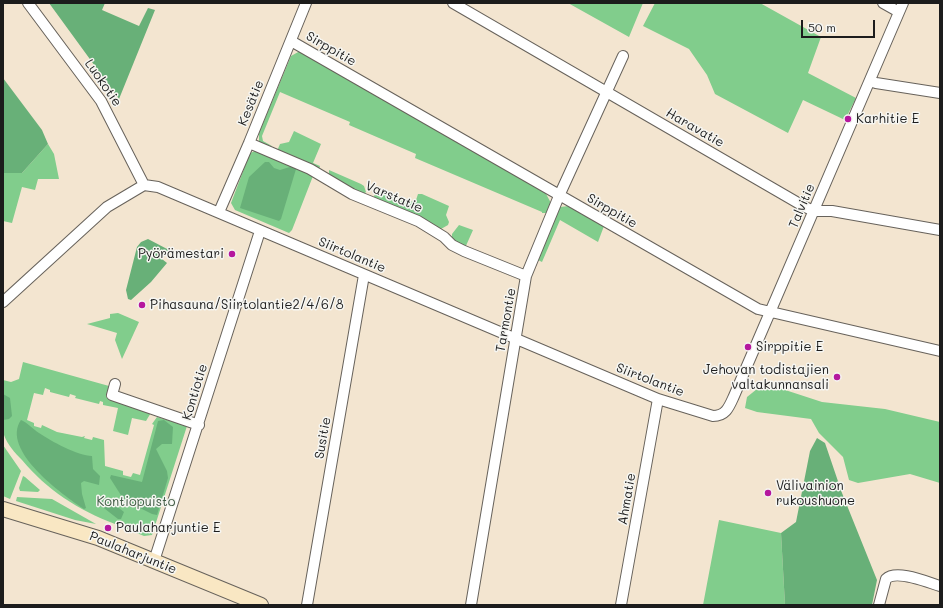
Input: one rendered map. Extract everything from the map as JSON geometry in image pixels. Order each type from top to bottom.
[{"type":"street","name":"Luokotie","points":[[28,3],[101,101],[144,185]]},
{"type":"street","name":"Kesätie","points":[[219,212],[306,3]]},
{"type":"street","name":"Haravatie","points":[[453,3],[805,208],[814,211],[832,211],[940,230]]},
{"type":"street","points":[[883,3],[901,8]]},
{"type":"street","name":"Talvitie","points":[[720,416],[726,411],[734,396],[901,8]]},
{"type":"street","name":"Sirppitie","points":[[290,41],[750,305],[770,313],[940,351]]},
{"type":"street","name":"Tarmontie","points":[[470,605],[526,276],[559,196],[623,56]]},
{"type":"street","points":[[870,81],[876,83],[939,90]]},
{"type":"street","name":"Varstatie","points":[[249,143],[310,169],[352,194],[418,221],[444,237],[452,245],[464,252],[526,276]]},
{"type":"street","name":"Siirtolantie","points":[[144,185],[158,187],[219,212],[260,231],[658,399],[713,416],[720,416]]},
{"type":"street","points":[[3,302],[107,207],[144,185]]},
{"type":"street","name":"Kontiotie","points":[[154,560],[199,425],[260,231]]},
{"type":"street","name":"Susitie","points":[[307,605],[364,275]]},
{"type":"street","points":[[115,384],[112,395],[199,425]]},
{"type":"street","name":"Ahmatie","points":[[621,605],[658,399]]},
{"type":"street","name":"Paulaharjuntie","points":[[3,509],[98,538],[261,605]]},
{"type":"street","points":[[880,605],[886,579],[896,574],[940,586]]},
{"type":"green space","points":[[49,3],[105,3],[102,10],[139,26],[148,8],[155,10],[119,99]]},
{"type":"green space","points":[[568,3],[643,3],[629,37]]},
{"type":"green space","points":[[655,3],[760,3],[821,37],[808,73],[856,98],[845,120],[803,100],[788,133],[715,94],[707,75],[689,49],[643,26]]},
{"type":"green space","points":[[300,51],[545,192],[551,203],[548,213],[542,213],[415,158],[416,154],[349,125],[350,122],[280,92],[262,136],[263,141],[272,146],[261,144],[259,141],[259,133],[291,56]]},
{"type":"green space","points":[[3,78],[42,130],[48,144],[22,173],[3,173]]},
{"type":"green space","points":[[294,131],[321,144],[313,163],[320,166],[319,169],[277,151],[280,144],[289,142]]},
{"type":"green space","points":[[48,144],[54,154],[59,179],[38,179],[35,190],[22,187],[12,223],[3,221],[3,173],[22,173]]},
{"type":"green space","points":[[258,150],[311,173],[313,176],[292,230],[289,233],[235,210],[231,203],[250,153]]},
{"type":"green space","points":[[265,162],[269,162],[274,168],[280,170],[293,166],[296,169],[281,219],[279,221],[240,208],[249,177]]},
{"type":"green space","points":[[329,170],[361,184],[364,186],[366,192],[364,194],[357,192],[329,175]]},
{"type":"green space","points":[[377,191],[410,204],[411,201],[415,203],[418,194],[422,194],[449,206],[446,215],[449,222],[448,225],[441,229],[373,198]]},
{"type":"green space","points":[[569,206],[604,226],[598,242],[560,220],[542,262],[538,260],[560,207]]},
{"type":"green space","points":[[459,225],[473,230],[465,248],[460,247],[452,238],[452,234]]},
{"type":"green space","points":[[148,239],[169,250],[162,259],[167,263],[151,282],[131,300],[128,299],[126,290],[137,247],[141,242]]},
{"type":"green space","points":[[118,313],[139,322],[122,359],[115,340],[117,333],[87,324],[110,318],[110,314]]},
{"type":"green space","name":"Kontiopuisto","points":[[23,362],[109,386],[106,397],[152,411],[146,421],[132,418],[128,435],[113,431],[118,408],[103,405],[103,402],[100,401],[99,404],[75,398],[76,396],[70,394],[69,397],[50,392],[50,390],[45,388],[43,395],[34,393],[27,420],[34,423],[34,426],[41,428],[42,425],[57,432],[82,437],[85,436],[84,438],[92,440],[93,437],[104,440],[105,466],[123,471],[123,475],[131,477],[133,473],[140,475],[154,425],[152,424],[157,417],[187,426],[152,535],[144,536],[122,527],[123,524],[116,521],[115,524],[76,506],[42,481],[12,448],[5,438],[3,431],[3,380],[11,382],[19,379]]},
{"type":"green space","points":[[776,387],[822,402],[885,409],[940,422],[940,483],[910,474],[858,483],[849,480],[843,457],[819,433],[811,419],[757,412],[745,408],[747,397],[757,389]]},
{"type":"green space","points":[[3,394],[10,398],[12,416],[9,419],[3,420]]},
{"type":"green space","points":[[21,420],[57,444],[80,454],[92,456],[93,469],[100,476],[99,485],[84,481],[81,483],[86,508],[84,509],[49,483],[26,458],[19,445],[17,432]]},
{"type":"green space","points":[[164,420],[173,427],[172,444],[162,444],[156,449],[167,471],[168,478],[157,515],[124,500],[110,478],[111,475],[142,482],[158,421]]},
{"type":"green space","points":[[817,438],[825,443],[842,493],[877,580],[872,605],[785,605],[781,533],[796,522],[810,451]]},
{"type":"green space","points":[[3,445],[21,471],[10,499],[3,496]]},
{"type":"green space","points":[[23,476],[40,490],[38,492],[20,491],[19,488]]},
{"type":"green space","points":[[17,497],[52,499],[96,524],[75,520],[16,501]]},
{"type":"green space","points":[[105,497],[124,512],[121,519],[118,519],[100,505],[99,500]]},
{"type":"green space","points":[[719,520],[781,533],[785,605],[703,605]]},
{"type":"place","name":"Karhitie E","points":[[848,119]]},
{"type":"place","name":"Pyörämestari","points":[[232,254]]},
{"type":"place","name":"Pihasauna/Siirtolantie2/4/6/8","points":[[142,305]]},
{"type":"place","name":"Sirppitie E","points":[[748,347]]},
{"type":"place","name":"Jehovan todistajien valtakunnansali","points":[[837,377]]},
{"type":"place","name":"Välivainion rukoushuone","points":[[768,493]]},
{"type":"place","name":"Paulaharjuntie E","points":[[108,528]]}]
